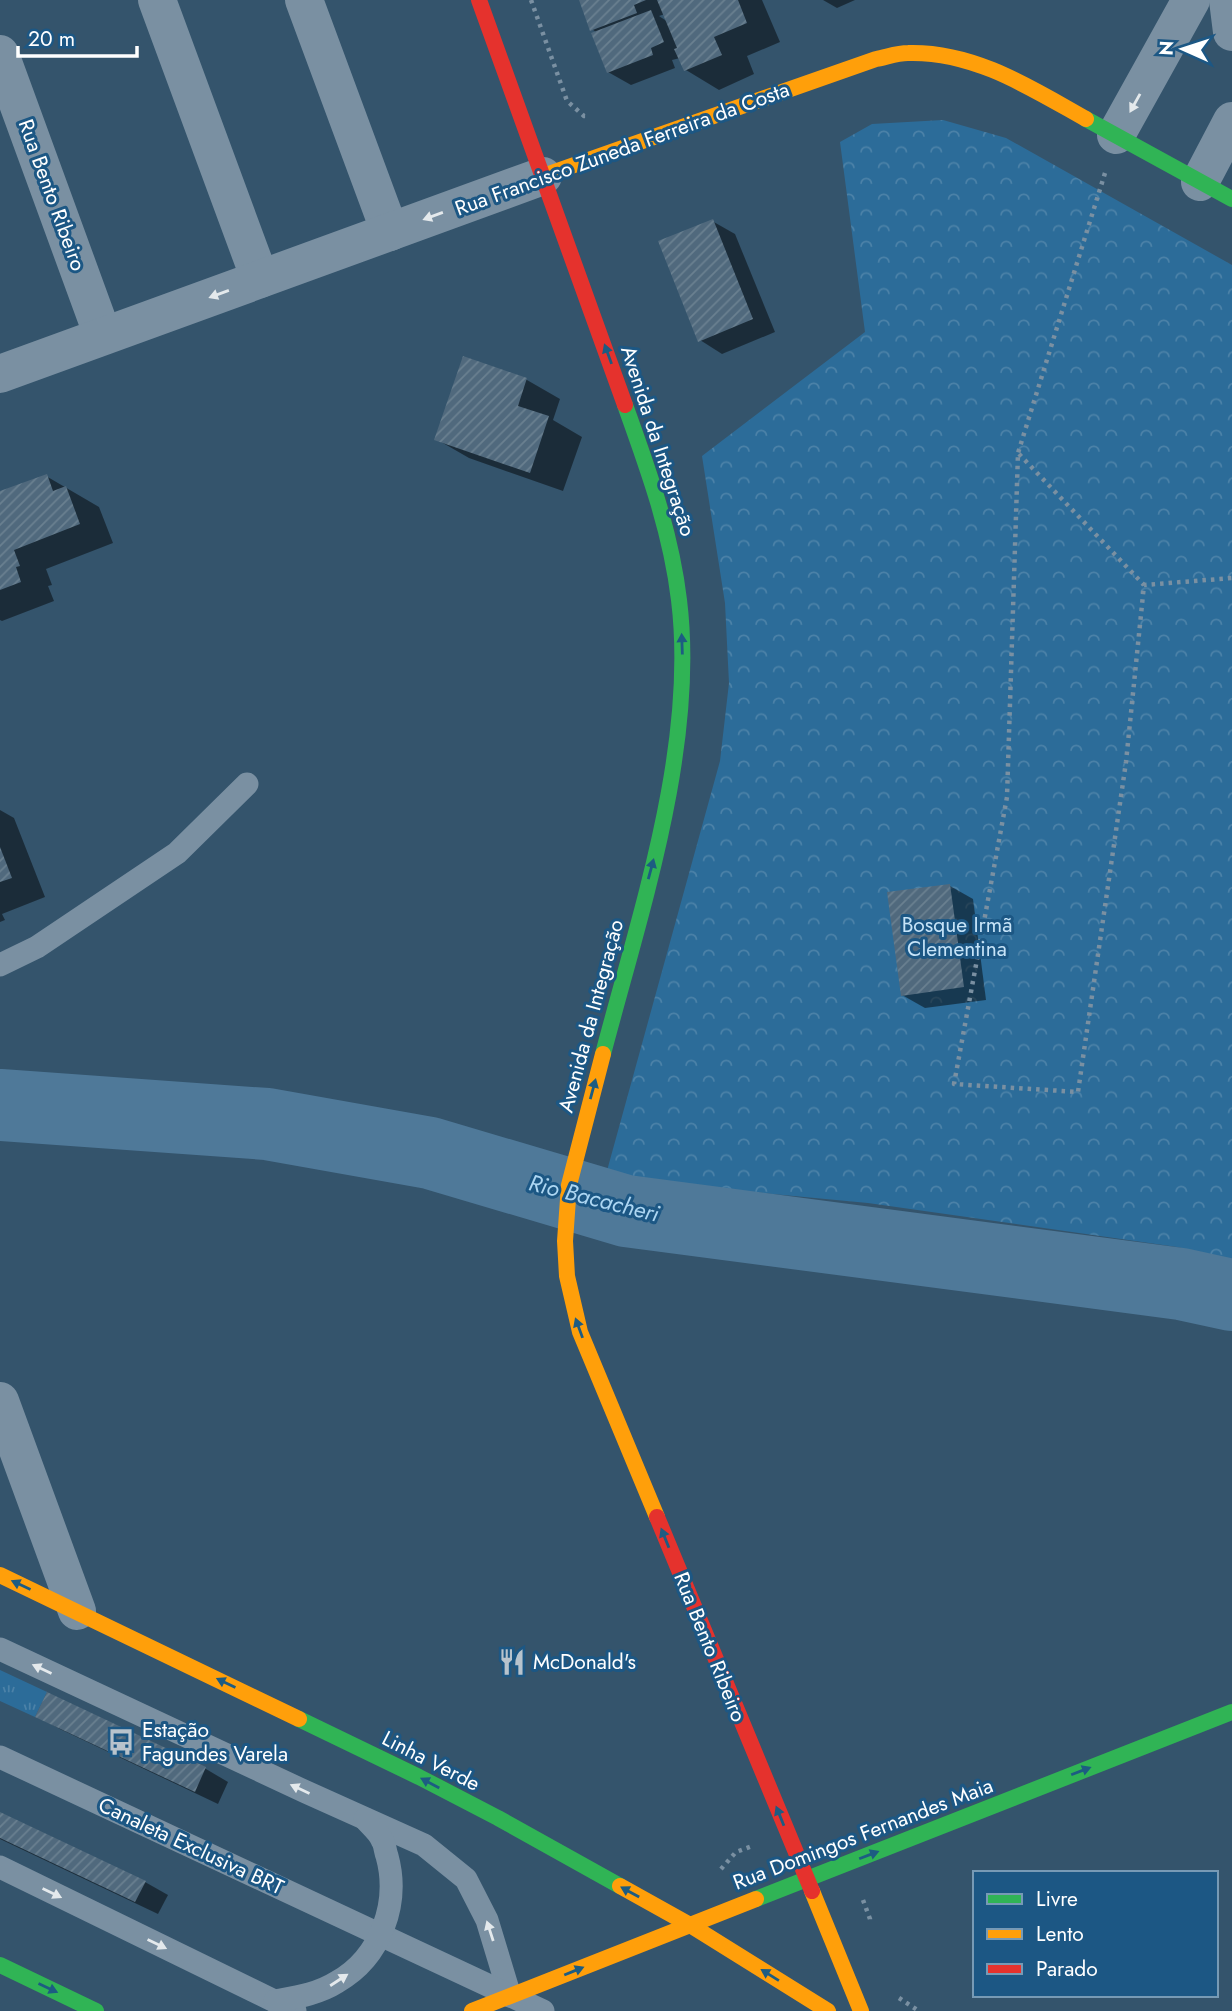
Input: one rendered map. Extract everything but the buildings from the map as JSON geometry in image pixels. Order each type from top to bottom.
[{"type":"main road","name":"Avenida da Integração","points":[[479,0],[660,504],[674,559],[681,615],[682,670],[668,797],[657,849],[576,1155],[565,1216],[566,1280]]},
{"type":"main road","name":"Rua Francisco Zuneda Ferreira da Costa","points":[[543,176],[876,59],[907,53],[940,55],[974,63],[1010,77],[1216,190]]},
{"type":"main road","name":"Rua Bento Ribeiro","points":[[566,1280],[580,1332],[861,2011]]},
{"type":"main road","name":"Linha Verde","points":[[0,1575],[419,1777],[498,1818],[690,1925],[828,2011]]},
{"type":"main road","name":"Rua Domingos Fernandes Maia","points":[[472,2011],[1232,1712]]},
{"type":"main road","points":[[0,1965],[96,2011]]},
{"type":"street","points":[[157,0],[260,279]]},
{"type":"street","points":[[304,0],[390,232]]},
{"type":"street","points":[[1116,135],[1191,0]]},
{"type":"street","points":[[1228,0],[1232,32]]},
{"type":"street","name":"Rua Bento Ribeiro","points":[[0,54],[103,336]]},
{"type":"street","points":[[1216,190],[1232,121]]},
{"type":"street","name":"Rua Francisco Zuneda Ferreira da Costa","points":[[0,374],[543,176]]},
{"type":"street","points":[[0,1401],[77,1611]]},
{"type":"lane","points":[[0,965],[37,947],[177,853],[247,784]]},
{"type":"lane","points":[[0,1649],[424,1844],[466,1879],[487,1920],[510,1996]]},
{"type":"lane","name":"Canaleta Exclusiva BRT","points":[[0,1757],[543,2011]]},
{"type":"lane","points":[[0,1867],[285,2006],[338,1982],[363,1962],[381,1936],[391,1904],[391,1871],[382,1839],[362,1817]]},
{"type":"path","points":[[1018,453],[1144,585],[1126,762],[1078,1092],[954,1084],[1007,797],[1018,453],[1116,135]]},
{"type":"path","points":[[1144,585],[1232,578]]},
{"type":"green space","name":"Bosque Irmã Clementina","points":[[943,120],[1006,138],[1232,265],[1232,1259],[1177,1247],[868,1203],[605,1178],[720,761],[729,683],[725,603],[702,456],[865,332],[840,142],[872,124]]},
{"type":"green space","points":[[0,1670],[47,1692],[35,1717],[0,1701]]},
{"type":"waterway","name":"Rio Bacacheri","points":[[0,1105],[267,1124],[430,1153],[626,1211],[1181,1284],[1232,1295]]},
{"type":"traffic: fast","points":[[1086,119],[1232,199]]},
{"type":"traffic: fast","points":[[603,1054],[662,829],[680,713],[682,656],[679,600],[670,550],[650,477],[625,405]]},
{"type":"traffic: fast","points":[[756,1899],[1232,1712]]},
{"type":"traffic: fast","points":[[299,1719],[498,1818],[620,1886]]},
{"type":"traffic: fast","points":[[0,1965],[96,2011]]},
{"type":"traffic: slow","points":[[543,176],[876,59],[904,53],[932,54],[979,65],[1023,84],[1086,119]]},
{"type":"traffic: slow","points":[[603,1054],[569,1185],[565,1241],[567,1276],[580,1332],[657,1517]]},
{"type":"traffic: slow","points":[[0,1575],[299,1719]]},
{"type":"traffic: slow","points":[[620,1886],[690,1925],[828,2011]]},
{"type":"traffic: slow","points":[[812,1891],[861,2011]]},
{"type":"traffic: slow","points":[[472,2011],[756,1899]]},
{"type":"traffic: jam","points":[[479,0],[625,405]]},
{"type":"traffic: jam","points":[[657,1517],[812,1891]]},
{"type":"place","name":"McDonald's","points":[[512,1662]]},
{"type":"place","name":"Estação Fagundes Varela","points":[[121,1742]]}]
